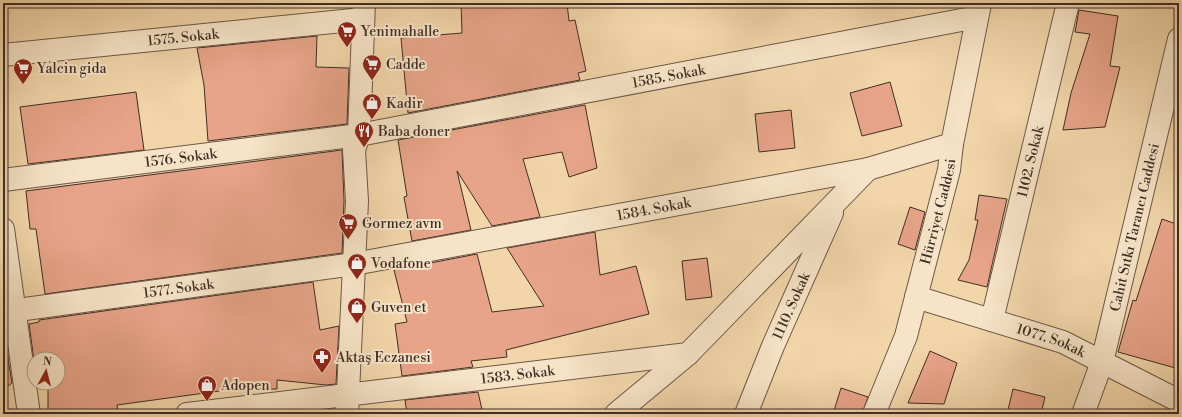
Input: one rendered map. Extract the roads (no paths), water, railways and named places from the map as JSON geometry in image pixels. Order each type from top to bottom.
[{"type":"street","name":"1102. Sokak","points":[[992,320],[1068,3]]},
{"type":"street","name":"1585. Sokak","points":[[359,135],[979,10]]},
{"type":"street","name":"Hürriyet Caddesi","points":[[875,414],[906,336],[949,170],[952,144],[979,10]]},
{"type":"street","points":[[348,404],[357,201],[354,150],[359,135],[364,11]]},
{"type":"street","name":"1575. Sokak","points":[[3,55],[364,11]]},
{"type":"street","name":"Cahit Sıtkı Tarancı Caddesi","points":[[1084,414],[1102,362],[1179,39]]},
{"type":"street","name":"1576. Sokak","points":[[3,180],[359,135]]},
{"type":"street","name":"1584. Sokak","points":[[354,264],[868,169],[952,144]]},
{"type":"street","points":[[624,413],[688,354],[868,169]]},
{"type":"street","name":"1110. Sokak","points":[[746,414],[773,346],[838,200]]},
{"type":"street","points":[[3,229],[9,311],[29,414]]},
{"type":"street","name":"1577. Sokak","points":[[9,311],[354,264]]},
{"type":"street","name":"1077. Sokak","points":[[916,297],[1062,342],[1179,401]]},
{"type":"street","name":"1583. Sokak","points":[[187,414],[348,404],[688,354]]},
{"type":"place","name":"Yenimahalle","points":[[347,48]]},
{"type":"place","name":"Cadde","points":[[372,81]]},
{"type":"place","name":"Yalcin gida","points":[[23,85]]},
{"type":"place","name":"Kadir","points":[[372,120]]},
{"type":"place","name":"Baba doner","points":[[364,148]]},
{"type":"place","name":"Gormez avm","points":[[348,240]]},
{"type":"place","name":"Vodafone","points":[[357,280]]},
{"type":"place","name":"Guven et","points":[[357,324]]},
{"type":"place","name":"Aktaş Eczanesi","points":[[322,374]]},
{"type":"place","name":"Adopen","points":[[207,402]]}]
